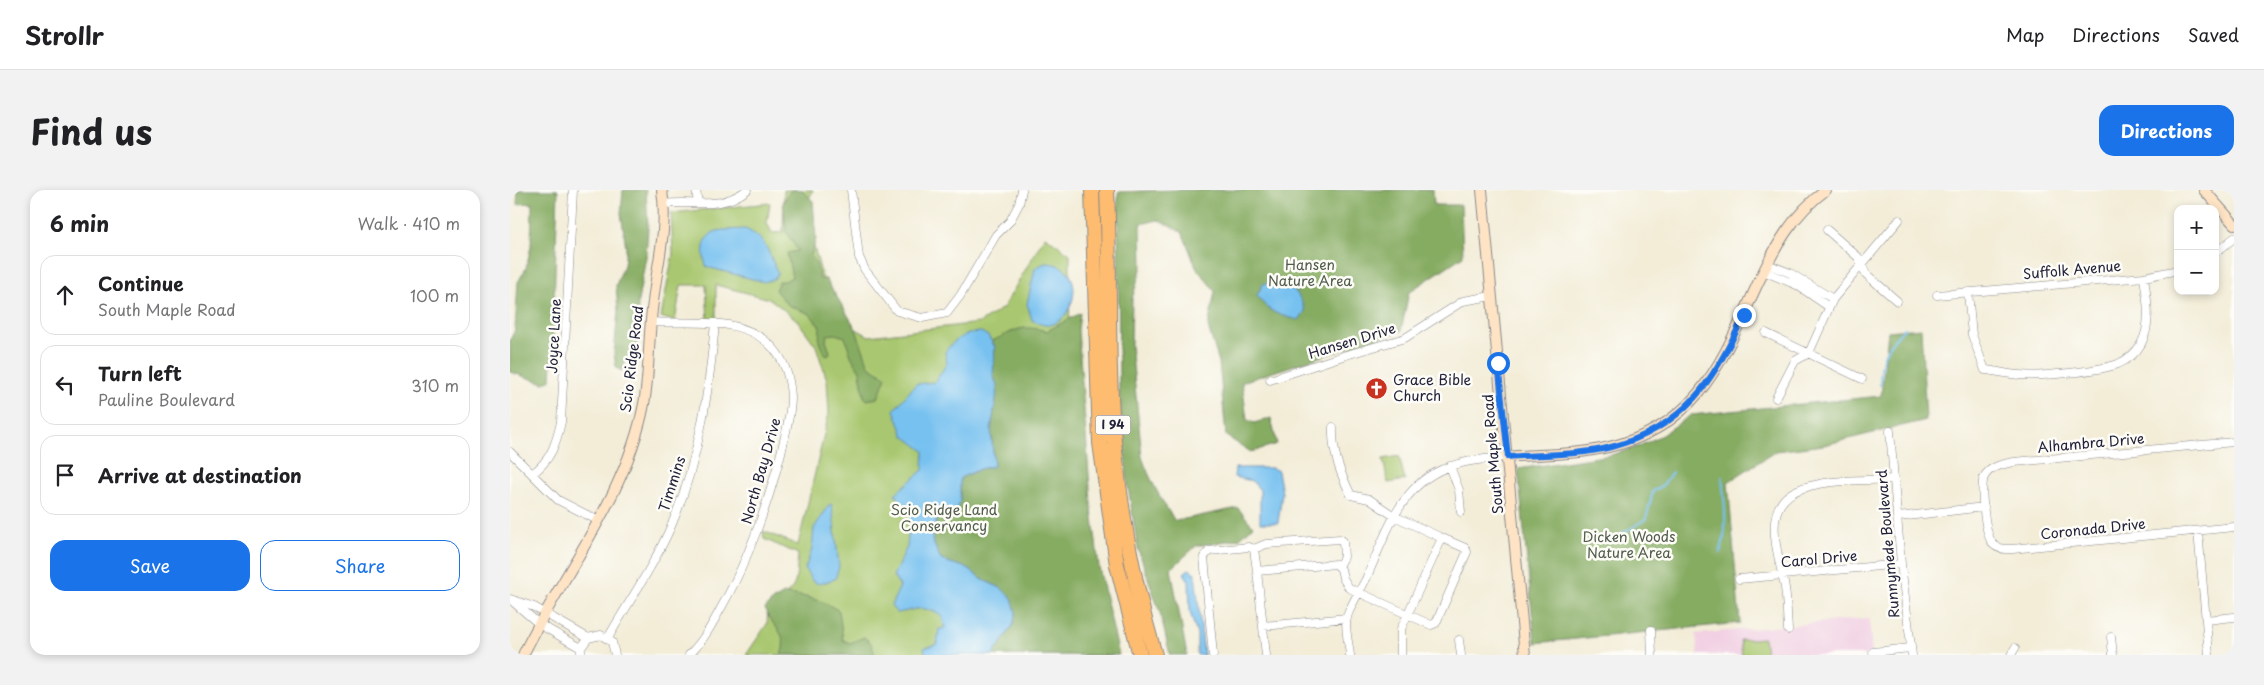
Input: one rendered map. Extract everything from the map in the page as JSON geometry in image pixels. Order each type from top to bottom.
[{"type":"highway","name":"I 94","points":[[1092,190],[1100,444],[1117,565],[1140,655]]},
{"type":"highway","name":"I 94","points":[[1107,190],[1110,346],[1115,451],[1134,578],[1155,655]]},
{"type":"street","name":"Joyce Lane","points":[[532,474],[546,464],[557,443],[561,422],[572,190]]},
{"type":"street","name":"Scio Ridge Road","points":[[523,655],[599,521],[619,479],[644,404],[654,286],[663,242],[664,204],[662,190]]},
{"type":"street","points":[[696,190],[698,204]]},
{"type":"street","points":[[664,204],[683,202],[698,204],[733,200],[747,190]]},
{"type":"street","points":[[851,190],[859,257],[865,270],[897,311],[922,318],[947,312],[960,296],[996,235],[1010,221],[1019,204],[1022,190]]},
{"type":"street","name":"South Maple Road","points":[[1482,190],[1525,655]]},
{"type":"street","points":[[1350,655],[1347,618],[1394,516],[1417,486],[1432,475],[1450,466],[1465,462],[1585,452],[1610,448],[1661,426],[1689,404],[1718,368],[1765,268],[1791,224],[1826,190]]},
{"type":"street","points":[[2204,190],[2234,224]]},
{"type":"street","points":[[1776,398],[1795,361],[1809,353],[1833,299],[1899,220]]},
{"type":"street","points":[[1827,230],[1858,257],[1866,274],[1897,301]]},
{"type":"street","points":[[2219,250],[2234,238]]},
{"type":"street","points":[[1765,268],[1790,273],[1833,299]]},
{"type":"street","points":[[1765,268],[1797,285],[1829,307]]},
{"type":"street","name":"Suffolk Avenue","points":[[1937,295],[2144,277],[2174,271]]},
{"type":"street","points":[[1968,292],[1972,335],[1984,370],[2019,375],[2049,373],[2116,364],[2127,359],[2141,346],[2148,320],[2144,277]]},
{"type":"street","name":"Hansen Drive","points":[[1270,380],[1346,354],[1405,338],[1463,301],[1492,296]]},
{"type":"street","name":"North Bay Drive","points":[[651,322],[715,323],[735,325],[747,329],[773,348],[785,366],[789,381],[790,408],[772,486],[740,575],[699,645],[689,655]]},
{"type":"street","name":"Timmins","points":[[608,638],[658,552],[680,502],[699,442],[708,398],[715,323]]},
{"type":"street","points":[[1766,333],[1862,379]]},
{"type":"street","points":[[1213,655],[1204,557],[1209,551],[1254,548],[1266,544],[1340,539],[1343,541],[1344,553],[1339,566],[1349,588],[1426,624],[1436,623],[1467,557],[1465,548],[1394,516],[1369,499],[1351,495],[1335,456],[1332,444],[1333,427]]},
{"type":"street","name":"Runnymede Boulevard","points":[[1890,431],[1901,564],[1911,652]]},
{"type":"street","name":"Alhambra Drive","points":[[1984,507],[1982,488],[1984,477],[1999,465],[2234,442]]},
{"type":"street","points":[[510,452],[558,500],[599,521]]},
{"type":"street","points":[[1450,466],[1459,490],[1461,512]]},
{"type":"street","points":[[1788,630],[1785,588],[1781,574],[1774,518],[1778,506],[1786,496],[1796,490],[1812,485],[1894,479]]},
{"type":"street","points":[[1898,517],[1984,507]]},
{"type":"street","name":"Coronada Drive","points":[[1984,507],[1989,538],[1994,545],[2008,549],[2234,527]]},
{"type":"street","points":[[2198,531],[2209,655]]},
{"type":"street","points":[[1401,655],[1400,636],[1407,615],[1442,538]]},
{"type":"street","points":[[1254,548],[1266,655]]},
{"type":"street","points":[[1257,571],[1332,564],[1339,566]]},
{"type":"street","name":"Carol Drive","points":[[1739,579],[1901,564]]},
{"type":"street","points":[[510,599],[539,624],[581,651],[588,638]]},
{"type":"street","points":[[510,599],[545,614],[588,638],[601,635],[608,638],[614,646],[615,655]]},
{"type":"street","points":[[2206,620],[2234,617]]},
{"type":"street","points":[[1263,626],[1347,618]]},
{"type":"street","points":[[1650,630],[1652,655]]},
{"type":"street","points":[[2111,637],[2113,655]]},
{"type":"street","points":[[1459,640],[1461,655]]},
{"type":"street","points":[[1873,652],[1911,652]]},
{"type":"shaded area","points":[[1869,618],[1872,655],[1698,655],[1696,634]]},
{"type":"green space","points":[[518,190],[558,190],[551,380],[544,383],[510,372],[510,340],[515,330],[518,282],[526,268],[531,246],[532,203],[517,204]]},
{"type":"green space","points":[[623,190],[646,190],[648,228],[646,257],[638,301],[637,346],[626,359],[622,371],[616,368],[614,353],[618,311],[616,285],[624,265],[626,248],[621,213]]},
{"type":"green space","name":"Scio Ridge Land Conservancy","points":[[784,190],[813,190],[809,199],[813,243],[825,287],[856,329],[869,336],[979,323],[1003,308],[1045,236],[1070,254],[1069,398],[1113,655],[746,655],[767,624],[768,605],[794,586],[798,554],[764,539],[763,531],[798,545],[829,413],[827,380],[816,346],[797,320],[770,299],[716,285],[716,322],[708,322],[706,285],[681,285],[675,322],[661,317],[673,254],[671,213],[770,203],[767,223],[772,233],[783,232]]},
{"type":"green space","points":[[791,190],[802,190],[813,201],[816,239],[811,256],[816,263],[820,279],[826,279],[855,327],[869,366],[886,377],[878,398],[867,400],[864,397],[860,371],[851,356],[845,337],[835,334],[827,335],[826,341],[830,352],[828,356],[824,354],[819,342],[820,327],[810,314],[788,305],[775,290],[779,281],[785,281],[792,277],[787,253],[798,251],[786,232],[783,203]]},
{"type":"green space","name":"Hansen Nature Area","points":[[1173,190],[1433,190],[1434,205],[1461,205],[1463,256],[1409,292],[1401,331],[1242,382],[1247,420],[1254,423],[1271,418],[1277,444],[1251,452],[1226,436],[1219,362],[1208,327],[1215,291],[1197,269],[1182,232],[1158,220],[1141,224],[1142,266],[1132,299],[1131,345],[1142,457],[1156,490],[1175,521],[1238,508],[1253,526],[1239,539],[1196,546],[1171,569],[1187,655],[1170,655],[1160,613],[1138,549],[1128,487],[1119,397],[1118,192]]},
{"type":"green space","points":[[1080,313],[1078,330],[1091,501],[1099,567],[1119,655],[993,655],[1013,625],[1001,588],[983,580],[967,568],[941,560],[932,540],[937,517],[960,501],[960,478],[980,469],[994,466],[991,429],[997,385],[993,376],[995,347],[992,341],[1018,329],[1030,328],[1047,331]]},
{"type":"green space","name":"Dicken Woods Nature Area","points":[[1921,328],[1926,420],[1824,445],[1776,451],[1728,482],[1740,623],[1535,643],[1518,469],[1611,455],[1637,447],[1662,435],[1691,415],[1881,396],[1888,331]]},
{"type":"green space","points":[[1399,456],[1405,480],[1388,483],[1383,459]]},
{"type":"green space","points":[[784,594],[813,599],[839,611],[843,640],[850,643],[864,637],[871,643],[875,655],[781,655],[783,641],[781,635],[765,609],[772,601]]},
{"type":"green space","points":[[1764,638],[1766,655],[1742,655],[1740,640]]},
{"type":"water","points":[[745,229],[758,237],[766,247],[778,274],[774,279],[764,282],[707,267],[704,257],[704,246],[712,233],[724,230]]},
{"type":"water","points":[[1045,263],[1059,266],[1068,272],[1073,282],[1074,292],[1066,313],[1059,321],[1050,325],[1032,320],[1027,304],[1035,268]]},
{"type":"water","points":[[1277,281],[1295,291],[1305,311],[1299,320],[1285,317],[1270,310],[1257,295],[1263,284]]},
{"type":"water","points":[[981,332],[988,336],[995,347],[993,376],[997,385],[991,429],[994,466],[980,469],[960,478],[960,501],[956,511],[937,517],[932,540],[941,560],[967,568],[983,580],[1001,588],[1012,598],[1016,612],[1013,625],[993,655],[926,655],[924,648],[937,644],[939,629],[945,628],[941,615],[923,609],[897,613],[891,606],[900,586],[893,576],[907,547],[910,514],[895,494],[923,470],[924,451],[904,436],[894,410],[916,384],[935,382],[947,363],[945,352],[956,340],[965,335]]},
{"type":"water","points":[[1235,468],[1272,468],[1278,471],[1282,493],[1278,523],[1260,523],[1260,490],[1252,481],[1234,477]]},
{"type":"water","points":[[830,504],[832,505],[839,567],[835,579],[819,584],[812,581],[805,569],[812,549],[814,528]]},
{"type":"water","points":[[1189,569],[1195,573],[1204,655],[1197,655],[1197,635],[1190,612],[1189,581],[1184,573]]},
{"type":"waterway","points":[[1880,385],[1881,367],[1888,347],[1905,328]]},
{"type":"waterway","points":[[1616,541],[1623,533],[1646,519],[1653,491],[1663,485],[1672,472]]},
{"type":"waterway","points":[[1720,553],[1725,525],[1722,477]]},
{"type":"place","name":"Grace Bible Church","points":[[1377,388]]},
{"type":"route","points":[[1498,363],[1508,457],[1585,452],[1610,448],[1661,426],[1689,404],[1706,386],[1718,368],[1744,315]]}]
